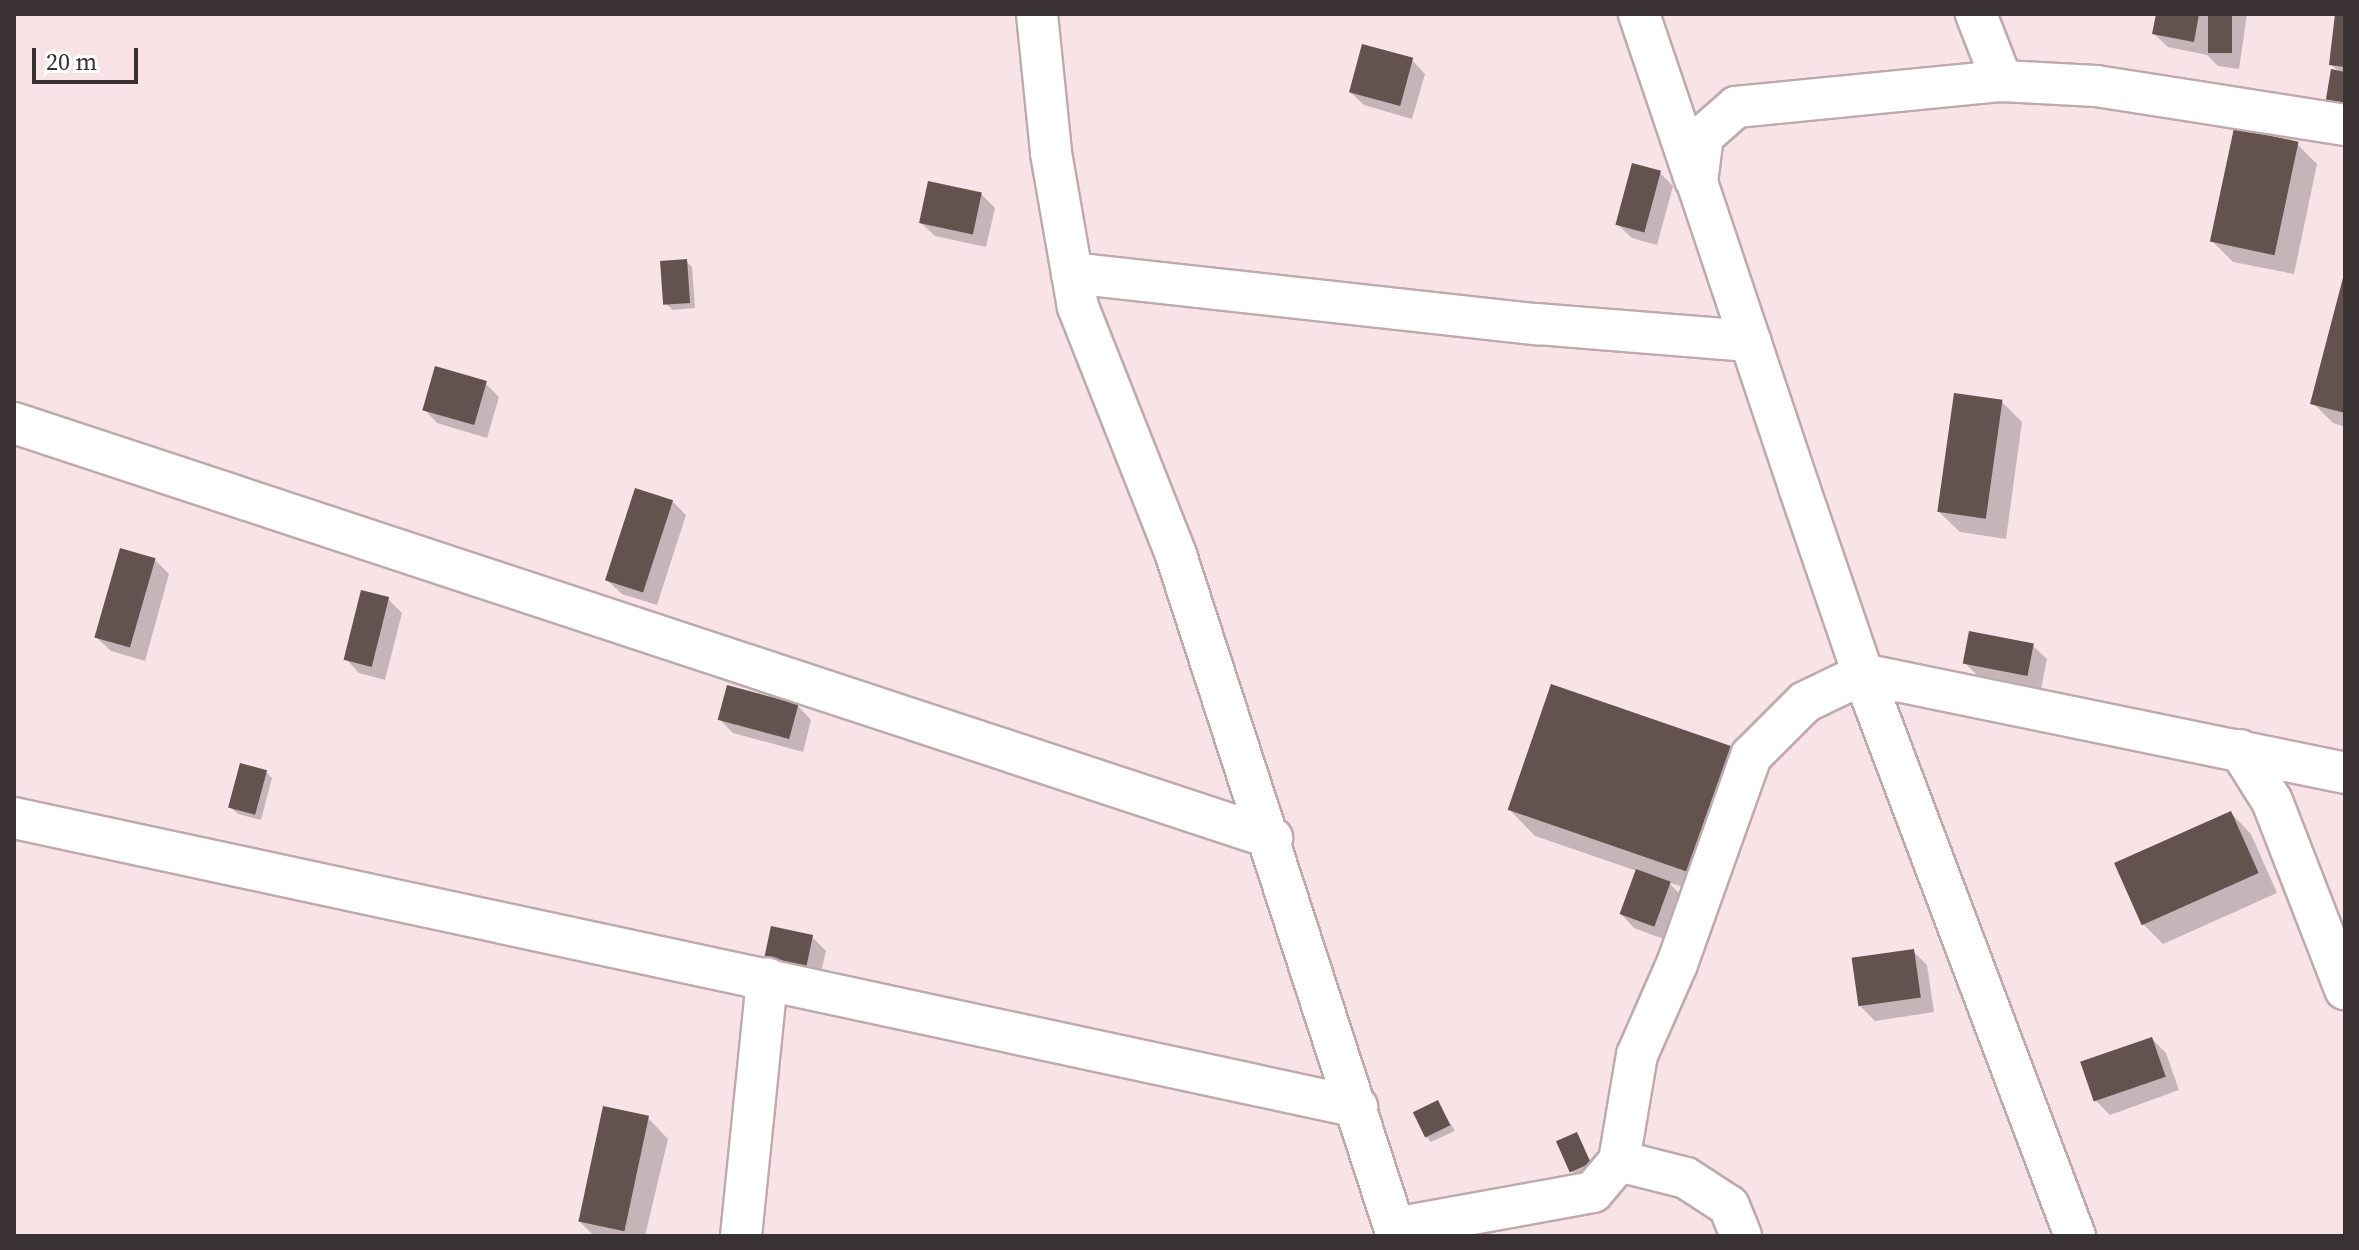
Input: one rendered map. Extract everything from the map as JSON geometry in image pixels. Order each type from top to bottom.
[{"type":"street","points":[[1037,14],[1051,153],[1078,307],[1176,555],[1272,838],[1396,1232],[1593,1192],[1619,1161],[1637,1055],[1677,964],[1751,756],[1805,702],[1863,674],[2345,773]]},
{"type":"street","points":[[1639,14],[1863,674],[2075,1236]]},
{"type":"street","points":[[1976,14],[2002,81]]},
{"type":"street","points":[[1697,182],[1703,136],[1736,107],[2002,81],[2096,86],[2345,125]]},
{"type":"street","points":[[1072,273],[1750,341]]},
{"type":"street","points":[[14,423],[1272,838]]},
{"type":"street","points":[[2240,750],[2272,801],[2345,989]]},
{"type":"street","points":[[14,818],[1357,1107]]},
{"type":"street","points":[[741,1236],[767,978]]},
{"type":"street","points":[[1619,1161],[1686,1178],[1729,1206],[1741,1236]]},
{"type":"building","points":[[2156,14],[2199,14],[2194,42],[2152,34]]},
{"type":"building","points":[[2208,14],[2232,14],[2232,53],[2208,53]]},
{"type":"building","points":[[2335,14],[2345,14],[2345,67],[2329,65]]},
{"type":"building","points":[[1362,44],[1413,58],[1400,106],[1349,92]]},
{"type":"building","points":[[2331,69],[2345,72],[2345,114],[2324,111]]},
{"type":"building","points":[[2234,128],[2299,142],[2274,255],[2210,241]]},
{"type":"building","points":[[1632,163],[1661,171],[1644,233],[1615,225]]},
{"type":"building","points":[[928,181],[982,192],[973,234],[919,223]]},
{"type":"building","points":[[687,259],[690,303],[663,305],[660,261]]},
{"type":"building","points":[[2345,274],[2345,413],[2310,404]]},
{"type":"building","points":[[435,366],[487,381],[474,425],[422,410]]},
{"type":"building","points":[[1954,393],[2003,400],[1986,519],[1937,512]]},
{"type":"building","points":[[635,488],[673,500],[643,593],[605,580]]},
{"type":"building","points":[[120,548],[156,558],[130,648],[94,637]]},
{"type":"building","points":[[361,590],[389,597],[372,667],[344,660]]},
{"type":"building","points":[[1969,631],[2034,644],[2027,676],[1963,663]]},
{"type":"building","points":[[1551,684],[1734,747],[1691,873],[1508,810]]},
{"type":"building","points":[[727,685],[798,704],[789,739],[718,720]]},
{"type":"building","points":[[240,763],[267,770],[255,815],[228,807]]},
{"type":"building","points":[[2231,811],[2259,873],[2142,925],[2114,863]]},
{"type":"building","points":[[1636,869],[1671,882],[1654,927],[1620,914]]},
{"type":"building","points":[[771,926],[813,935],[804,978],[762,969]]},
{"type":"building","points":[[1914,949],[1921,998],[1858,1006],[1852,958]]},
{"type":"building","points":[[2152,1037],[2166,1077],[2094,1101],[2080,1062]]},
{"type":"building","points":[[1438,1100],[1450,1125],[1425,1137],[1413,1112]]},
{"type":"building","points":[[603,1106],[649,1116],[624,1231],[578,1221]]},
{"type":"building","points":[[1577,1132],[1591,1163],[1570,1172],[1556,1141]]}]
